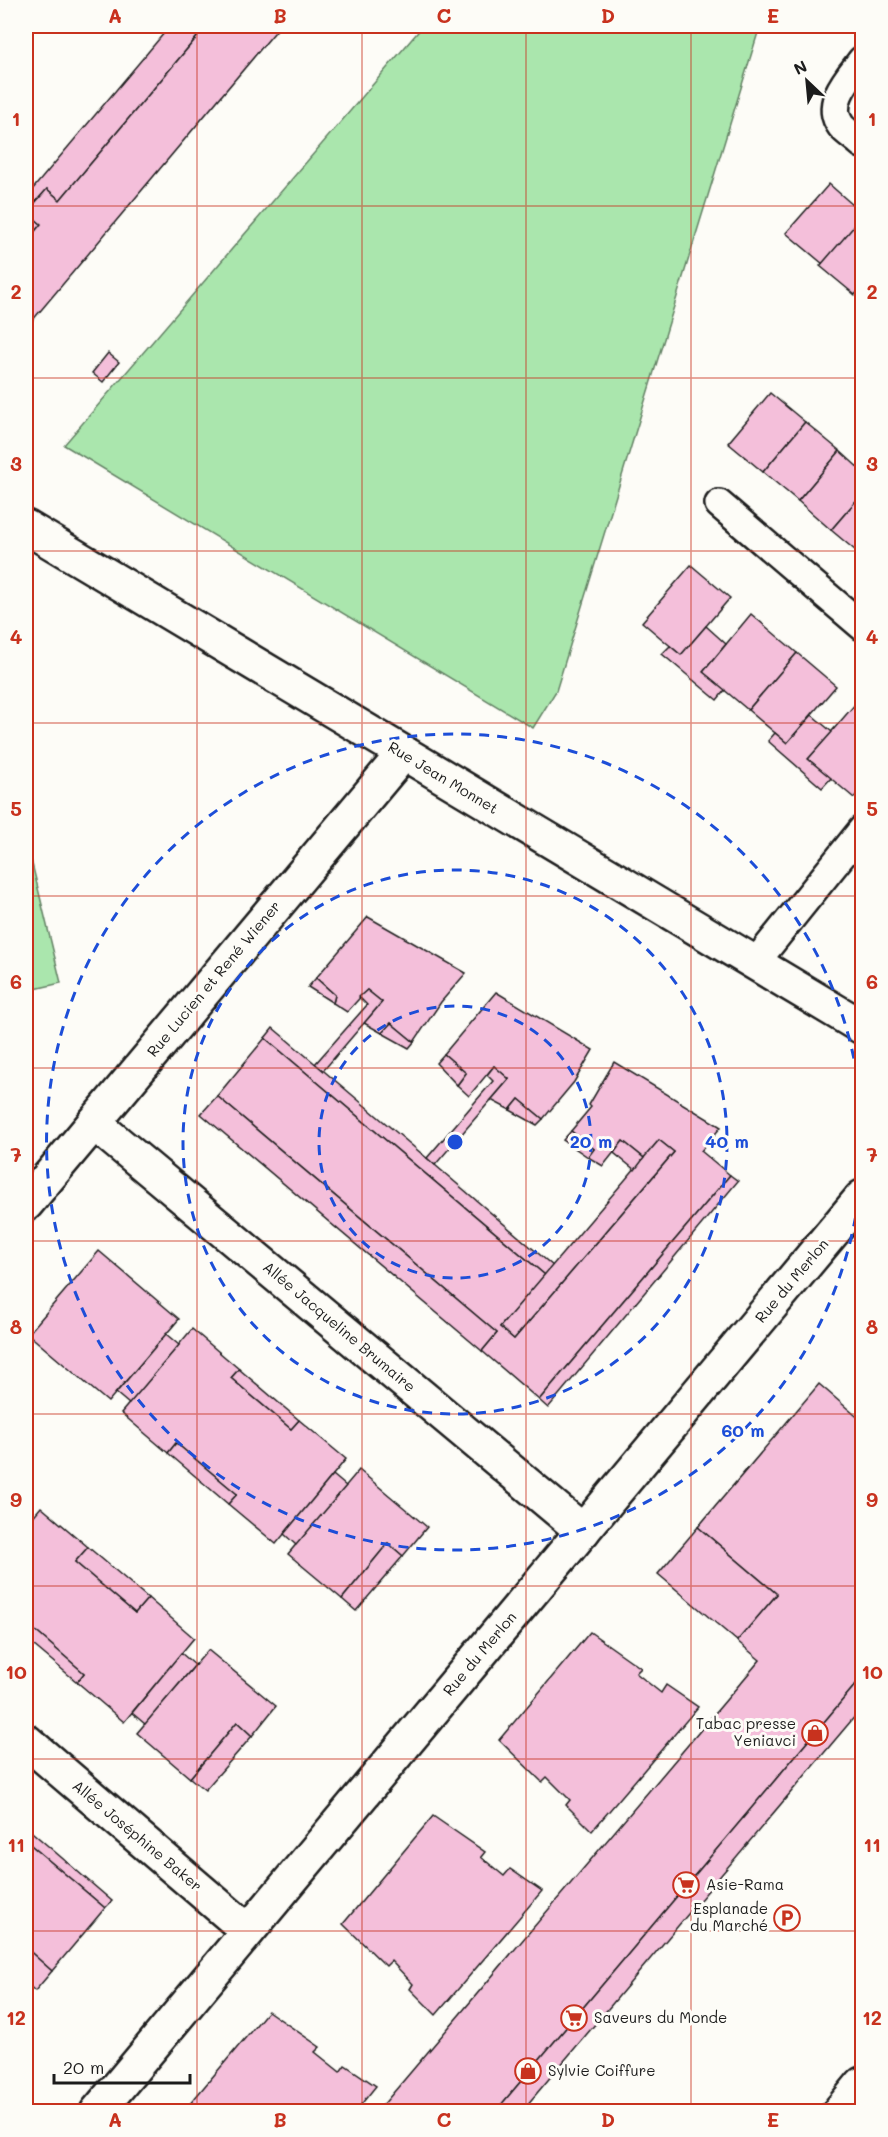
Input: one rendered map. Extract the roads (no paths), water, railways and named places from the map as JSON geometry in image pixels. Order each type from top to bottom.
[{"type":"street","name":"Rue Jean Monnet","points":[[26,527],[862,1027]]},
{"type":"street","name":"Rue Lucien et René Wiener","points":[[26,1204],[403,754]]},
{"type":"street","name":"Allée Jacqueline Brumaire","points":[[94,1123],[583,1531]]},
{"type":"street","name":"Rue du Merlon","points":[[97,2112],[862,1197]]},
{"type":"street","name":"Allée Joséphine Baker","points":[[26,1741],[248,1931]]},
{"type":"street","points":[[839,2112],[862,2084]]},
{"type":"lane","points":[[862,60],[844,82],[835,105],[840,125],[862,144]]},
{"type":"lane","points":[[719,504],[862,626]]},
{"type":"lane","points":[[755,963],[862,830]]},
{"type":"place","name":"Tabac presse Yeniavci","points":[[815,1733]]},
{"type":"place","name":"Asie-Rama","points":[[686,1885]]},
{"type":"place","name":"Esplanade du Marché","points":[[787,1918]]},
{"type":"place","name":"Saveurs du Monde","points":[[574,2018]]},
{"type":"place","name":"Sylvie Coiffure","points":[[528,2071]]}]
